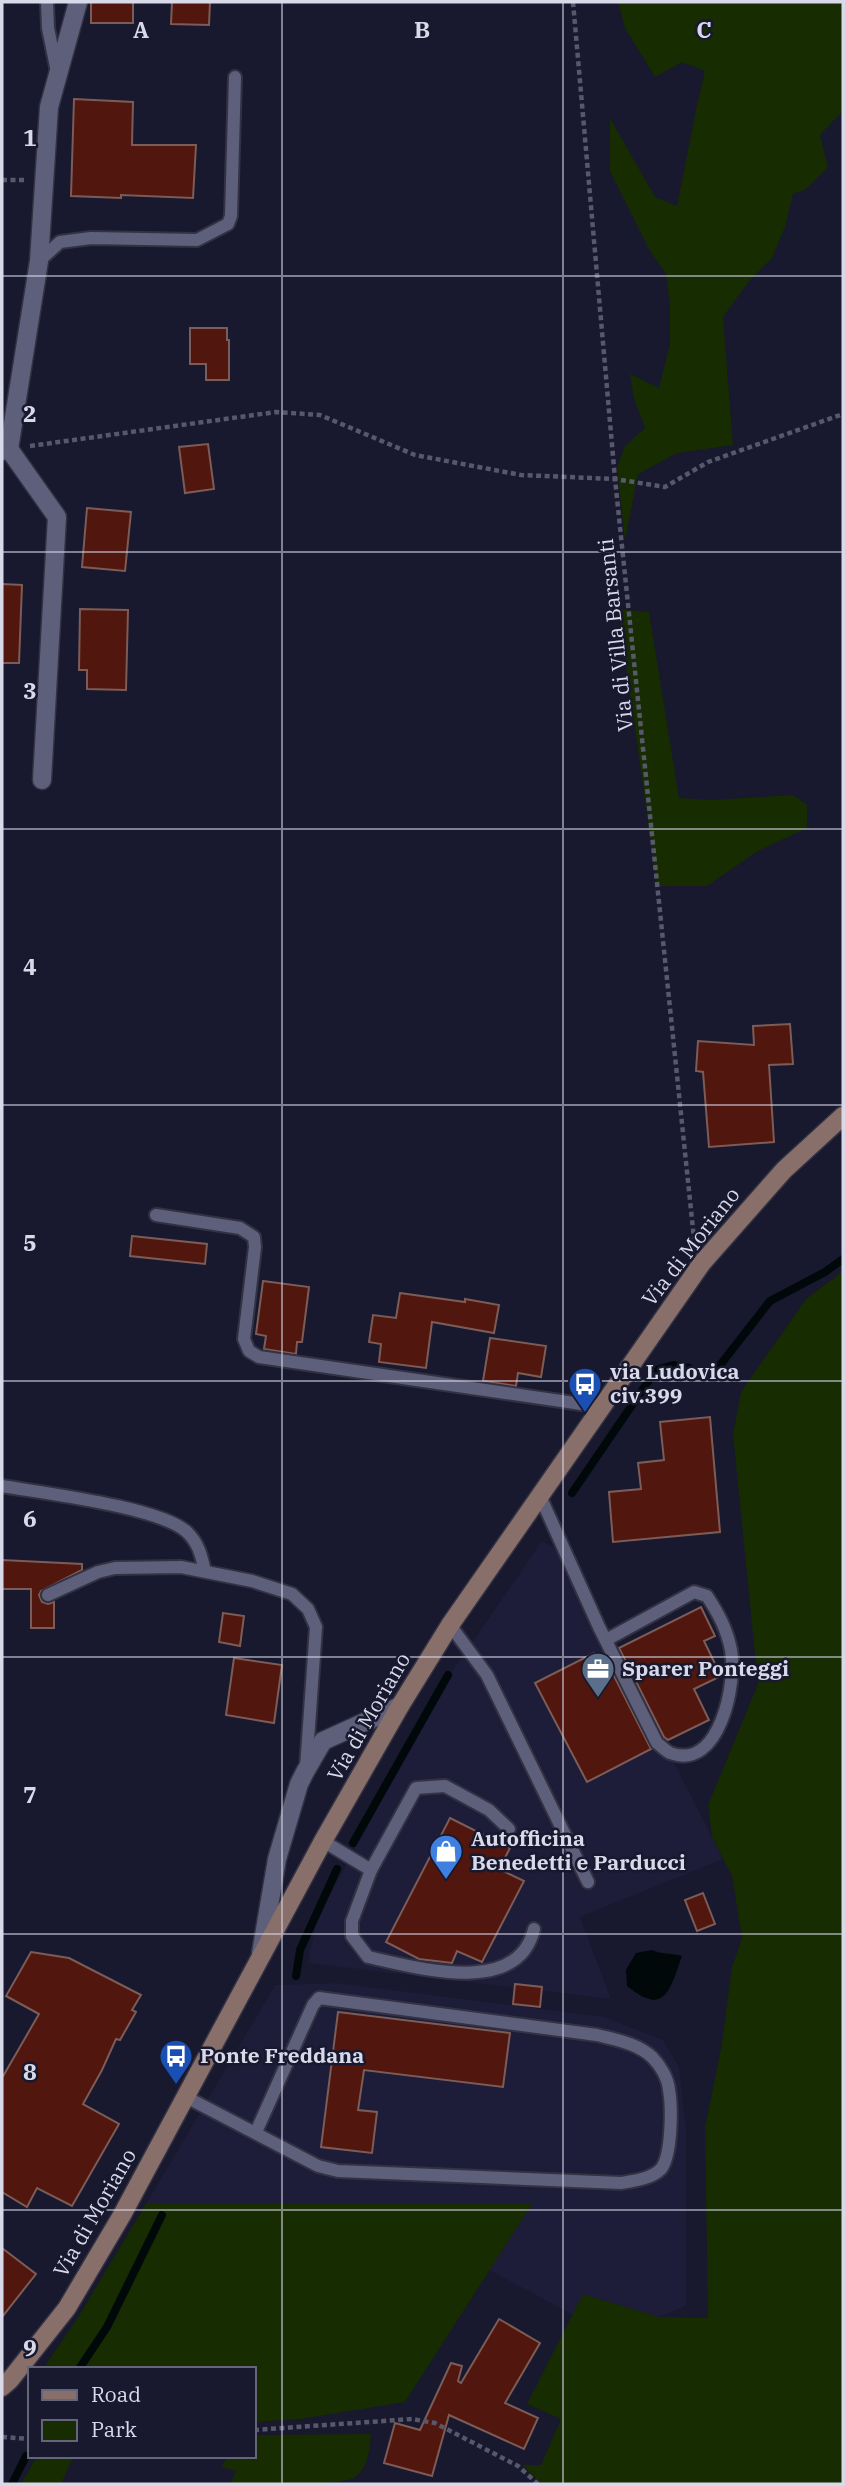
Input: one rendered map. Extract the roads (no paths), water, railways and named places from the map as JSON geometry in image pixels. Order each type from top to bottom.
[{"type":"main road","name":"Via di Moriano","points":[[2,2387],[66,2308],[126,2209],[323,1841],[450,1625],[702,1263],[784,1170],[843,1116]]},
{"type":"street","points":[[42,780],[57,517],[5,450],[39,261],[49,107],[78,2]]},
{"type":"street","points":[[261,1954],[277,1858],[305,1772],[323,1741],[400,1706]]},
{"type":"lane","points":[[47,2],[48,28],[57,72]]},
{"type":"lane","points":[[39,261],[60,242],[91,238],[197,240],[228,224],[231,216],[235,77]]},
{"type":"lane","points":[[156,1215],[240,1228],[254,1237],[256,1247],[244,1339],[249,1351],[259,1357],[602,1407]]},
{"type":"lane","points":[[2,1486],[160,1517],[185,1530],[199,1547],[205,1571]]},
{"type":"lane","points":[[540,1496],[606,1640],[657,1743],[671,1753],[689,1755],[703,1749],[716,1737],[731,1687],[732,1652],[723,1621],[707,1596],[694,1592],[606,1640]]},
{"type":"lane","points":[[48,1595],[97,1572],[115,1568],[181,1567],[252,1581],[292,1594],[308,1609],[316,1627],[305,1772]]},
{"type":"lane","points":[[450,1625],[488,1675],[588,1882]]},
{"type":"lane","points":[[509,1829],[489,1810],[445,1786],[416,1788],[371,1870],[352,1921],[352,1936],[368,1957],[446,1974],[495,1970],[523,1952],[534,1929]]},
{"type":"lane","points":[[323,1841],[371,1870]]},
{"type":"lane","points":[[186,2097],[318,2166],[338,2171],[621,2183],[643,2179],[660,2169],[669,2153],[670,2090],[665,2075],[652,2056],[634,2045],[597,2035],[319,1998],[313,2005],[256,2132]]},
{"type":"waterway","points":[[717,1369],[770,1301],[825,1272],[843,1259]]},
{"type":"waterway","points":[[572,1493],[656,1370],[673,1365],[689,1368]]},
{"type":"waterway","points":[[353,1843],[448,1675]]},
{"type":"waterway","points":[[296,1976],[300,1950],[337,1869]]},
{"type":"waterway","points":[[80,2367],[107,2327],[162,2215]]},
{"type":"waterway","points":[[12,2484],[26,2456]]},
{"type":"place","name":"via Ludovica civ.399","points":[[585,1414]]},
{"type":"place","name":"Sparer Ponteggi","points":[[598,1699]]},
{"type":"place","name":"Autofficina Benedetti e Parducci","points":[[446,1881]]},
{"type":"place","name":"Ponte Freddana","points":[[176,2086]]}]
